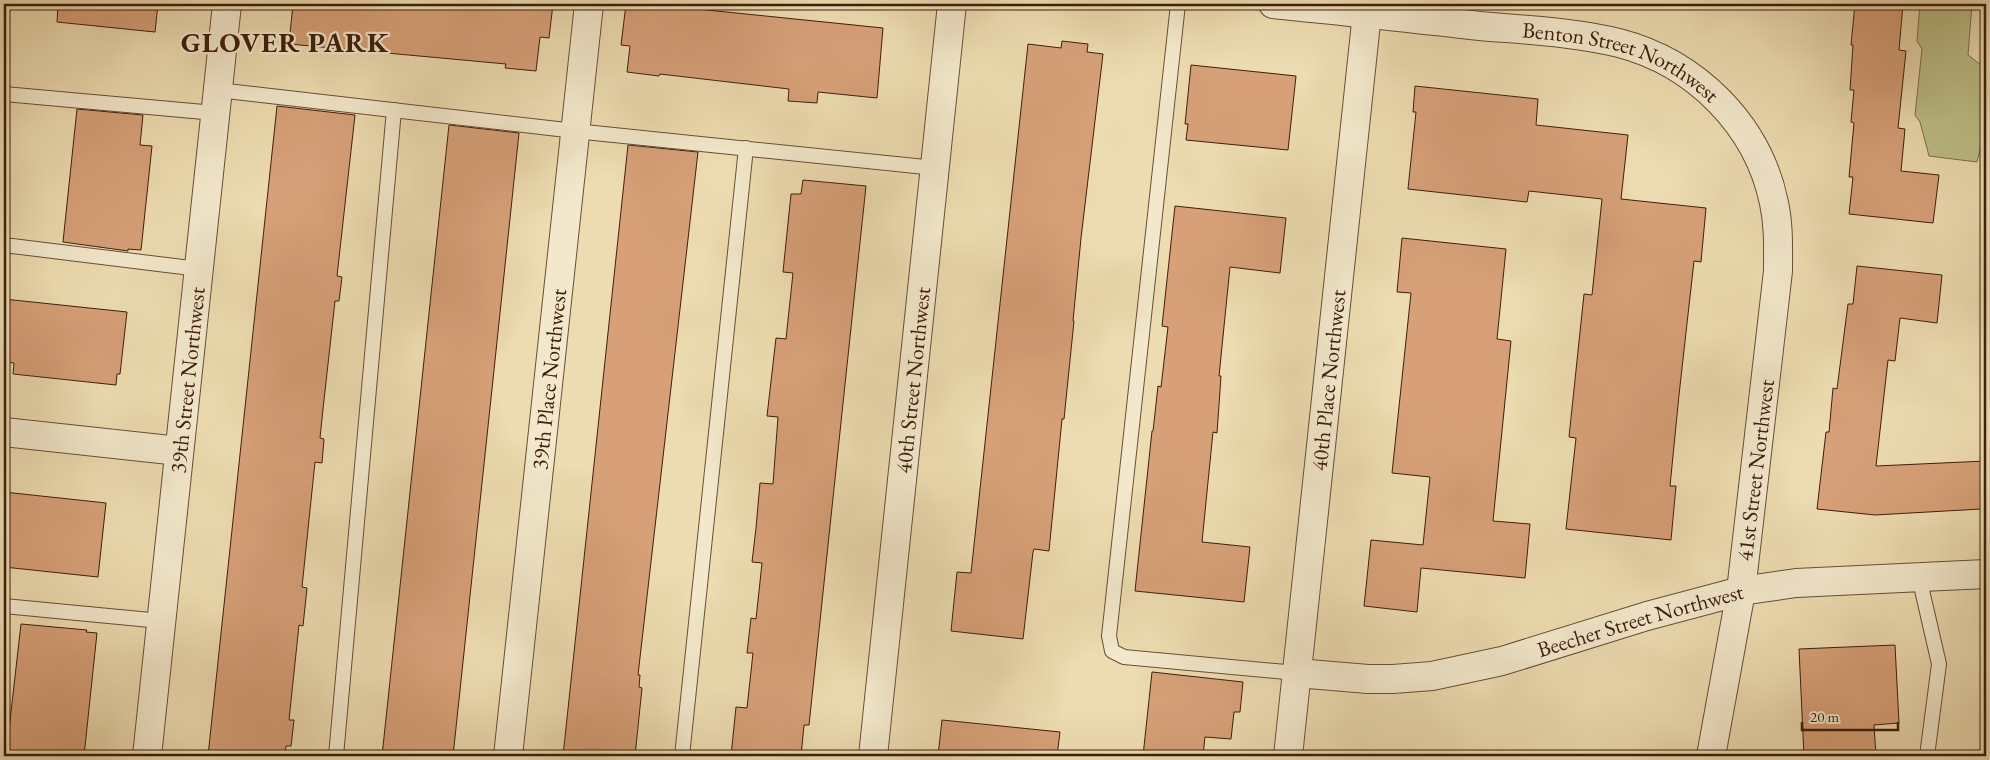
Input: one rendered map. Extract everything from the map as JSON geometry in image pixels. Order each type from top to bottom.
[{"type":"street","name":"39th Street Northwest","points":[[147,756],[227,4]]},
{"type":"street","name":"39th Place Northwest","points":[[508,756],[589,4]]},
{"type":"street","name":"40th Street Northwest","points":[[873,756],[952,4]]},
{"type":"street","name":"Benton Street Northwest","points":[[1273,4],[1368,9],[1582,36],[1635,48],[1673,64],[1692,76],[1715,97],[1736,119],[1753,146],[1768,180],[1775,204],[1778,234],[1778,271]]},
{"type":"street","name":"40th Place Northwest","points":[[1288,756],[1368,9]]},
{"type":"street","name":"41st Street Northwest","points":[[1711,756],[1741,591],[1778,271]]},
{"type":"street","points":[[4,432],[179,451]]},
{"type":"street","name":"Beecher Street Northwest","points":[[1297,673],[1394,679],[1432,676],[1460,671],[1538,651],[1647,616],[1741,591],[1796,584],[1986,574]]},
{"type":"lane","points":[[1178,4],[1109,636],[1112,651],[1124,658],[1297,673]]},
{"type":"lane","points":[[4,94],[216,101],[394,110],[934,168]]},
{"type":"lane","points":[[336,756],[394,110]]},
{"type":"lane","points":[[682,756],[746,148]]},
{"type":"lane","points":[[4,245],[199,270]]},
{"type":"lane","points":[[1920,577],[1938,664],[1927,756]]},
{"type":"lane","points":[[4,606],[161,622]]},
{"type":"green space","points":[[1920,4],[1972,4],[1968,55],[1986,69],[1986,125],[1977,162],[1929,156],[1920,122],[1915,115],[1922,49],[1917,41]]},
{"type":"building","points":[[58,4],[158,4],[155,32],[57,22]]},
{"type":"building","points":[[293,4],[553,4],[549,38],[540,37],[536,71],[505,68],[506,64],[289,44]]},
{"type":"building","points":[[626,4],[648,4],[883,28],[877,98],[818,92],[817,103],[788,101],[789,89],[627,72],[630,46],[621,45]]},
{"type":"building","points":[[1855,4],[1903,4],[1899,50],[1906,51],[1898,128],[1905,129],[1901,171],[1939,175],[1933,223],[1849,214],[1853,177],[1849,177],[1854,123],[1851,122],[1854,90],[1850,90],[1853,45],[1851,45]]},
{"type":"building","points":[[1062,41],[1088,44],[1087,52],[1103,54],[1081,238],[1049,551],[1034,549],[1033,552],[1023,639],[951,631],[957,572],[971,573],[1028,44],[1061,48]]},
{"type":"building","points":[[1191,65],[1296,76],[1288,150],[1186,140],[1188,124],[1185,124]]},
{"type":"building","points":[[1415,86],[1538,99],[1536,125],[1628,135],[1621,199],[1706,208],[1701,262],[1694,261],[1679,395],[1670,486],[1676,486],[1671,540],[1566,529],[1576,438],[1569,437],[1584,294],[1592,295],[1602,199],[1529,191],[1527,202],[1408,189],[1416,112],[1413,112]]},
{"type":"building","points":[[277,106],[355,115],[337,276],[342,277],[339,301],[335,301],[323,409],[320,438],[324,439],[322,463],[315,462],[302,587],[307,588],[303,626],[299,625],[289,720],[294,720],[291,746],[286,746],[285,756],[208,756]]},
{"type":"building","points":[[77,109],[143,115],[140,145],[152,146],[141,250],[128,249],[128,251],[63,242]]},
{"type":"building","points":[[449,125],[519,133],[494,370],[453,756],[382,756]]},
{"type":"building","points":[[628,145],[698,152],[638,675],[640,675],[639,687],[642,688],[635,756],[563,756]]},
{"type":"building","points":[[803,180],[866,186],[809,725],[804,725],[801,756],[731,756],[736,707],[747,708],[753,653],[747,653],[751,618],[756,619],[762,563],[752,562],[760,483],[773,484],[778,417],[767,416],[776,338],[786,339],[793,273],[783,272],[791,194],[801,194]]},
{"type":"building","points":[[1175,206],[1286,218],[1280,273],[1230,267],[1219,376],[1221,376],[1217,433],[1213,432],[1202,542],[1250,547],[1244,602],[1135,591],[1152,431],[1158,386],[1161,387],[1168,327],[1162,326]]},
{"type":"building","points":[[1402,238],[1506,249],[1497,339],[1511,341],[1493,521],[1530,524],[1525,578],[1421,568],[1417,612],[1364,606],[1371,540],[1423,545],[1430,477],[1392,473],[1411,293],[1397,292]]},
{"type":"building","points":[[1857,266],[1942,275],[1937,323],[1900,318],[1895,361],[1888,360],[1876,466],[1986,461],[1986,501],[1981,501],[1981,509],[1875,515],[1817,509],[1826,432],[1829,432],[1833,388],[1837,389],[1848,304],[1853,304]]},
{"type":"building","points":[[4,299],[127,312],[120,374],[117,374],[116,385],[13,374],[14,363],[4,362]]},
{"type":"building","points":[[4,492],[106,503],[98,577],[4,567]]},
{"type":"building","points":[[21,624],[87,630],[86,632],[97,633],[84,756],[6,756]]},
{"type":"building","points":[[1895,645],[1899,723],[1874,725],[1876,756],[1804,756],[1799,649]]},
{"type":"building","points":[[1152,672],[1243,682],[1240,712],[1234,712],[1231,739],[1205,737],[1203,756],[1143,756]]},
{"type":"building","points":[[942,720],[1060,732],[1057,756],[938,756]]},
{"type":"district","name":"GLOVER PARK","points":[[285,42]]}]
